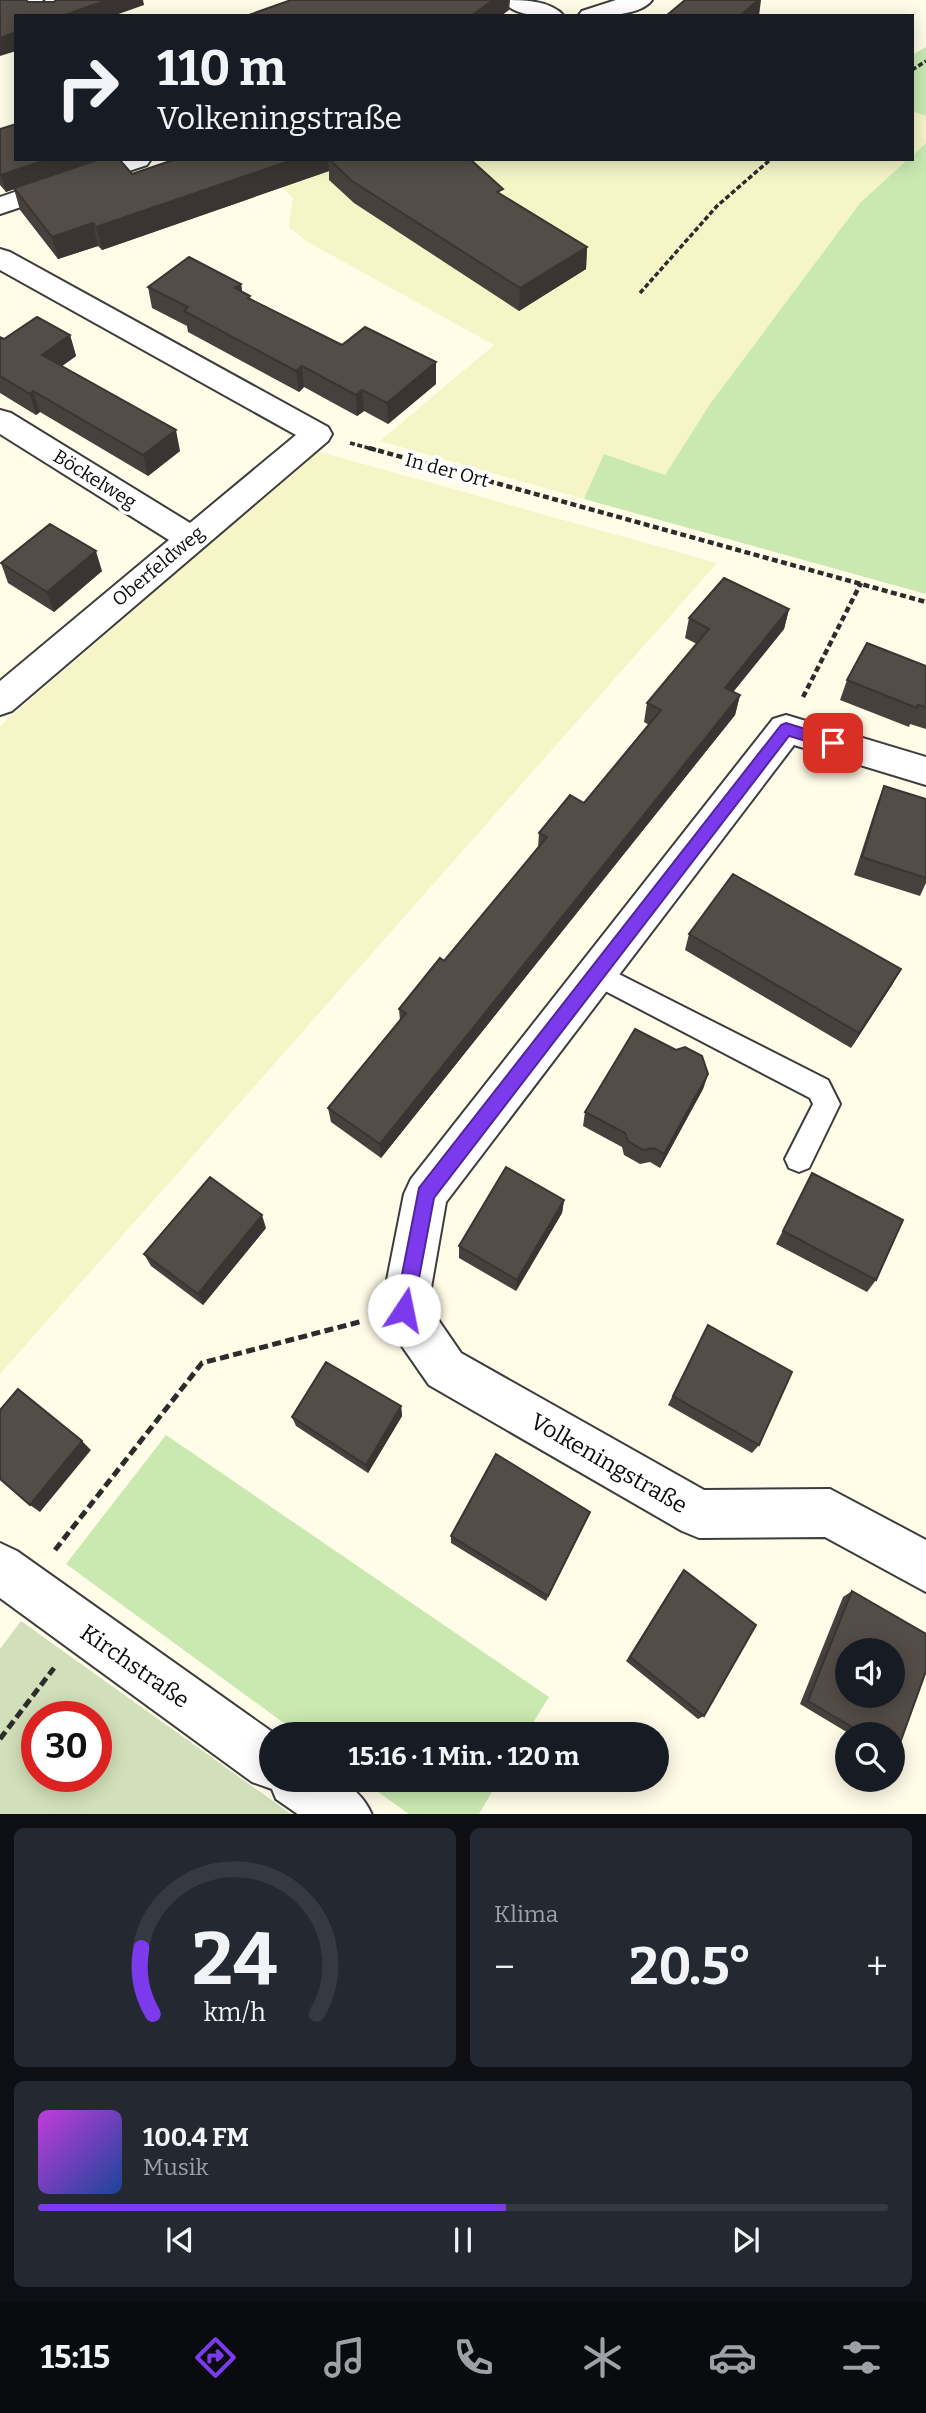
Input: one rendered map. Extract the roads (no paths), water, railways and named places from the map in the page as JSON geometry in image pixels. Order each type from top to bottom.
[{"type":"street","points":[[28,0],[44,14]]},
{"type":"street","points":[[514,0],[547,14]]},
{"type":"street","points":[[596,14],[640,0]]},
{"type":"street","points":[[0,206],[132,161]]},
{"type":"street","name":"Oberfeldweg","points":[[0,258],[317,434],[190,538],[0,701]]},
{"type":"street","name":"Böckelweg","points":[[0,420],[190,538]]},
{"type":"street","points":[[597,974],[786,729],[926,771]]},
{"type":"street","name":"Volkeningstraße","points":[[597,974],[426,1194],[404,1310],[445,1369],[699,1514],[830,1513],[926,1567]]},
{"type":"street","name":"Kirchstraße","points":[[13,1578],[259,1755]]},
{"type":"street","points":[[312,1792],[344,1814]]},
{"type":"lane","points":[[597,974],[819,1089],[827,1104],[799,1159]]}]
